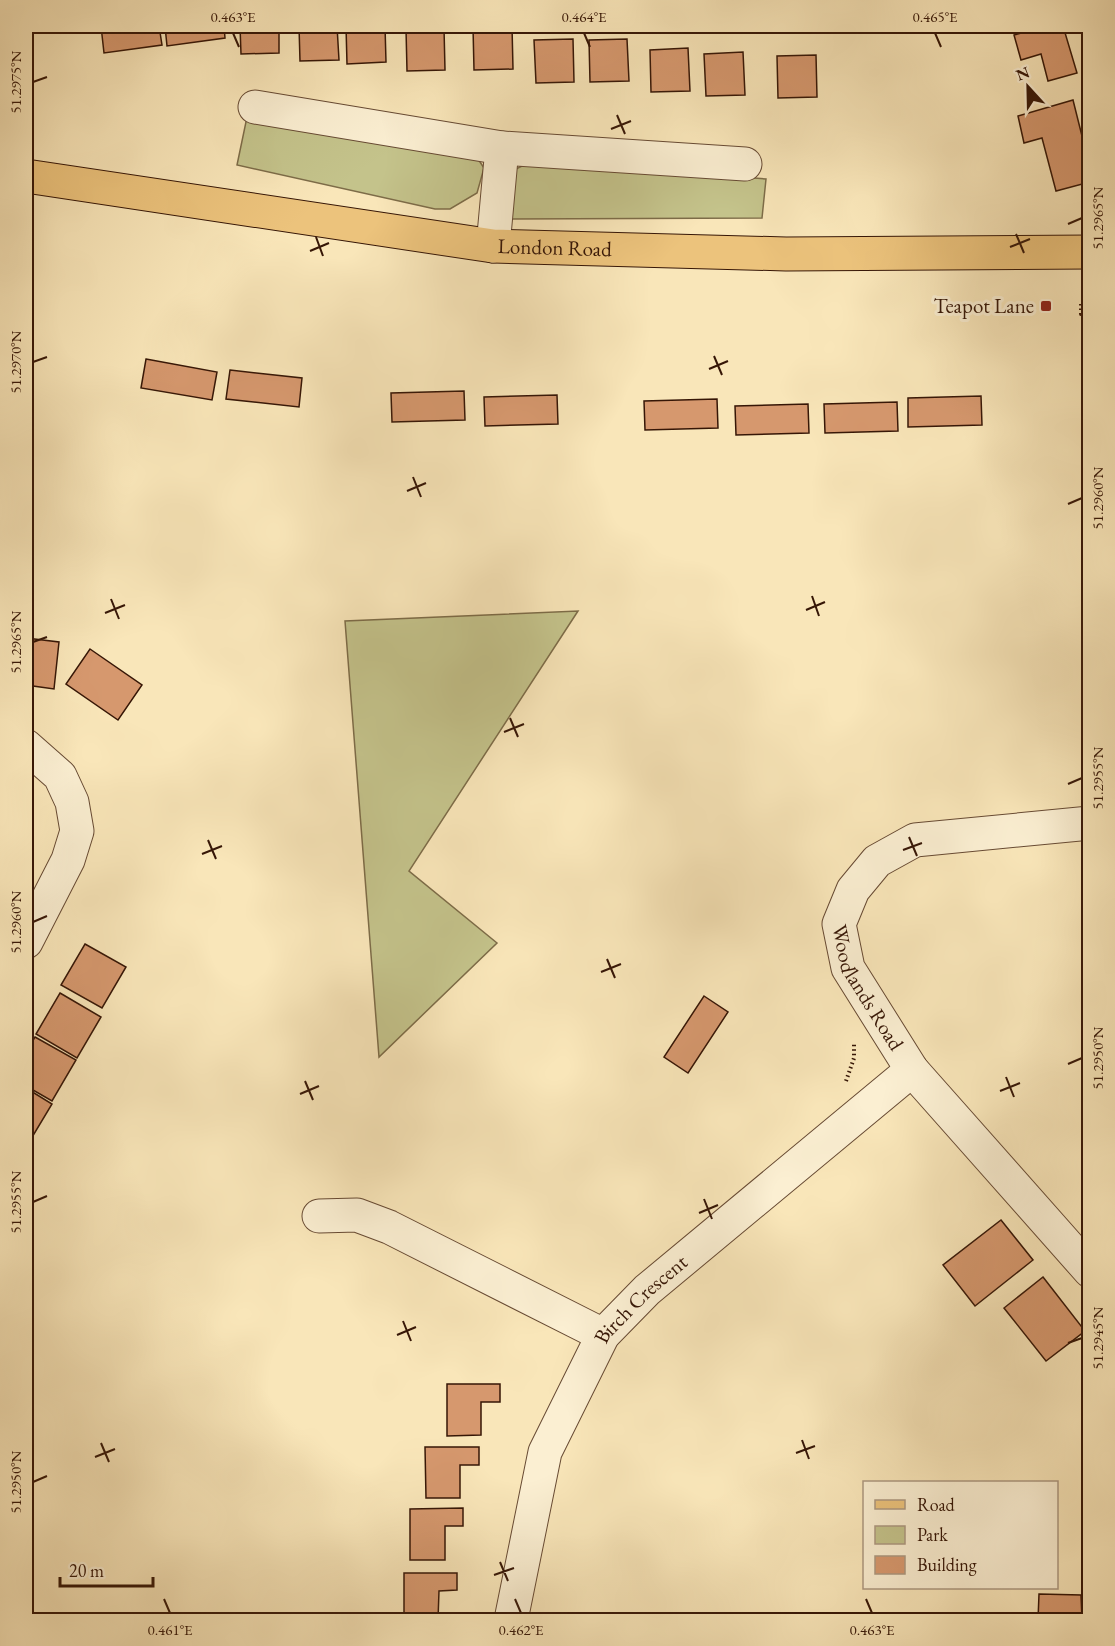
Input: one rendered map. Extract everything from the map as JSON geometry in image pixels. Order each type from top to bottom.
[{"type":"main road","name":"London Road","points":[[26,176],[493,246],[786,254],[1089,252]]},
{"type":"street","points":[[255,107],[502,148],[745,164]]},
{"type":"street","points":[[493,246],[502,148]]},
{"type":"street","points":[[26,746],[60,776],[72,802],[78,831],[68,860],[26,942]]},
{"type":"street","name":"Woodlands Road","points":[[1089,823],[915,840],[878,861],[853,890],[839,924],[848,968],[912,1070],[1089,1271]]},
{"type":"street","name":"Birch Crescent","points":[[511,1620],[545,1452],[603,1335],[647,1290],[912,1070]]},
{"type":"street","points":[[319,1216],[357,1215],[389,1227],[603,1335]]},
{"type":"path","points":[[1089,304],[1081,304],[1080,314],[1089,315]]},
{"type":"green space","points":[[247,117],[472,150],[484,168],[477,193],[450,209],[435,209],[237,165]]},
{"type":"green space","points":[[532,161],[766,179],[762,218],[512,219],[514,170]]},
{"type":"green space","points":[[578,611],[409,871],[497,943],[379,1057],[345,621]]},
{"type":"building","points":[[101,26],[159,26],[162,45],[104,53]]},
{"type":"building","points":[[165,26],[224,26],[225,38],[167,46]]},
{"type":"building","points":[[240,26],[279,26],[279,53],[241,54]]},
{"type":"building","points":[[299,26],[337,26],[339,60],[300,61]]},
{"type":"building","points":[[346,26],[385,26],[386,62],[347,64]]},
{"type":"building","points":[[512,26],[513,69],[474,70],[473,27]]},
{"type":"building","points":[[1046,26],[1063,26],[1077,73],[1048,81],[1041,54],[1021,60],[1014,35]]},
{"type":"building","points":[[444,28],[445,70],[407,71],[406,29]]},
{"type":"building","points":[[573,39],[574,82],[536,83],[534,40]]},
{"type":"building","points":[[627,39],[629,81],[590,82],[589,40]]},
{"type":"building","points":[[688,48],[690,91],[651,92],[650,50]]},
{"type":"building","points":[[743,52],[745,95],[706,96],[704,54]]},
{"type":"building","points":[[816,55],[817,97],[778,98],[777,56]]},
{"type":"building","points":[[1073,100],[1090,168],[1090,182],[1056,191],[1042,138],[1024,143],[1018,116]]},
{"type":"building","points":[[146,359],[217,372],[212,400],[141,388]]},
{"type":"building","points":[[230,370],[302,378],[299,407],[226,399]]},
{"type":"building","points":[[464,391],[465,420],[392,422],[391,393]]},
{"type":"building","points":[[557,395],[558,424],[485,426],[484,397]]},
{"type":"building","points":[[981,396],[982,425],[908,427],[908,398]]},
{"type":"building","points":[[717,399],[718,428],[645,430],[644,401]]},
{"type":"building","points":[[897,402],[898,431],[825,433],[824,404]]},
{"type":"building","points":[[808,404],[809,433],[736,435],[735,406]]},
{"type":"building","points":[[26,638],[59,642],[54,689],[26,685]]},
{"type":"building","points":[[90,649],[142,685],[118,720],[66,684]]},
{"type":"building","points":[[85,944],[126,967],[102,1008],[61,985]]},
{"type":"building","points":[[60,993],[101,1017],[77,1058],[36,1034]]},
{"type":"building","points":[[704,996],[728,1012],[688,1073],[664,1057]]},
{"type":"building","points":[[35,1037],[76,1060],[52,1101],[26,1086],[26,1053]]},
{"type":"building","points":[[26,1088],[52,1104],[28,1144],[26,1143]]},
{"type":"building","points":[[1001,1220],[1033,1260],[975,1306],[943,1265]]},
{"type":"building","points":[[1043,1277],[1085,1331],[1046,1361],[1004,1308]]},
{"type":"building","points":[[447,1384],[500,1384],[500,1402],[481,1402],[481,1435],[447,1436]]},
{"type":"building","points":[[425,1447],[479,1447],[479,1465],[460,1465],[460,1498],[426,1498]]},
{"type":"building","points":[[463,1508],[463,1526],[445,1526],[445,1560],[410,1560],[410,1509]]},
{"type":"building","points":[[404,1573],[457,1573],[457,1590],[439,1591],[438,1620],[404,1620]]},
{"type":"building","points":[[1039,1594],[1081,1595],[1082,1620],[1038,1620]]},
{"type":"place","name":"Teapot Lane","points":[[1046,306]]}]
